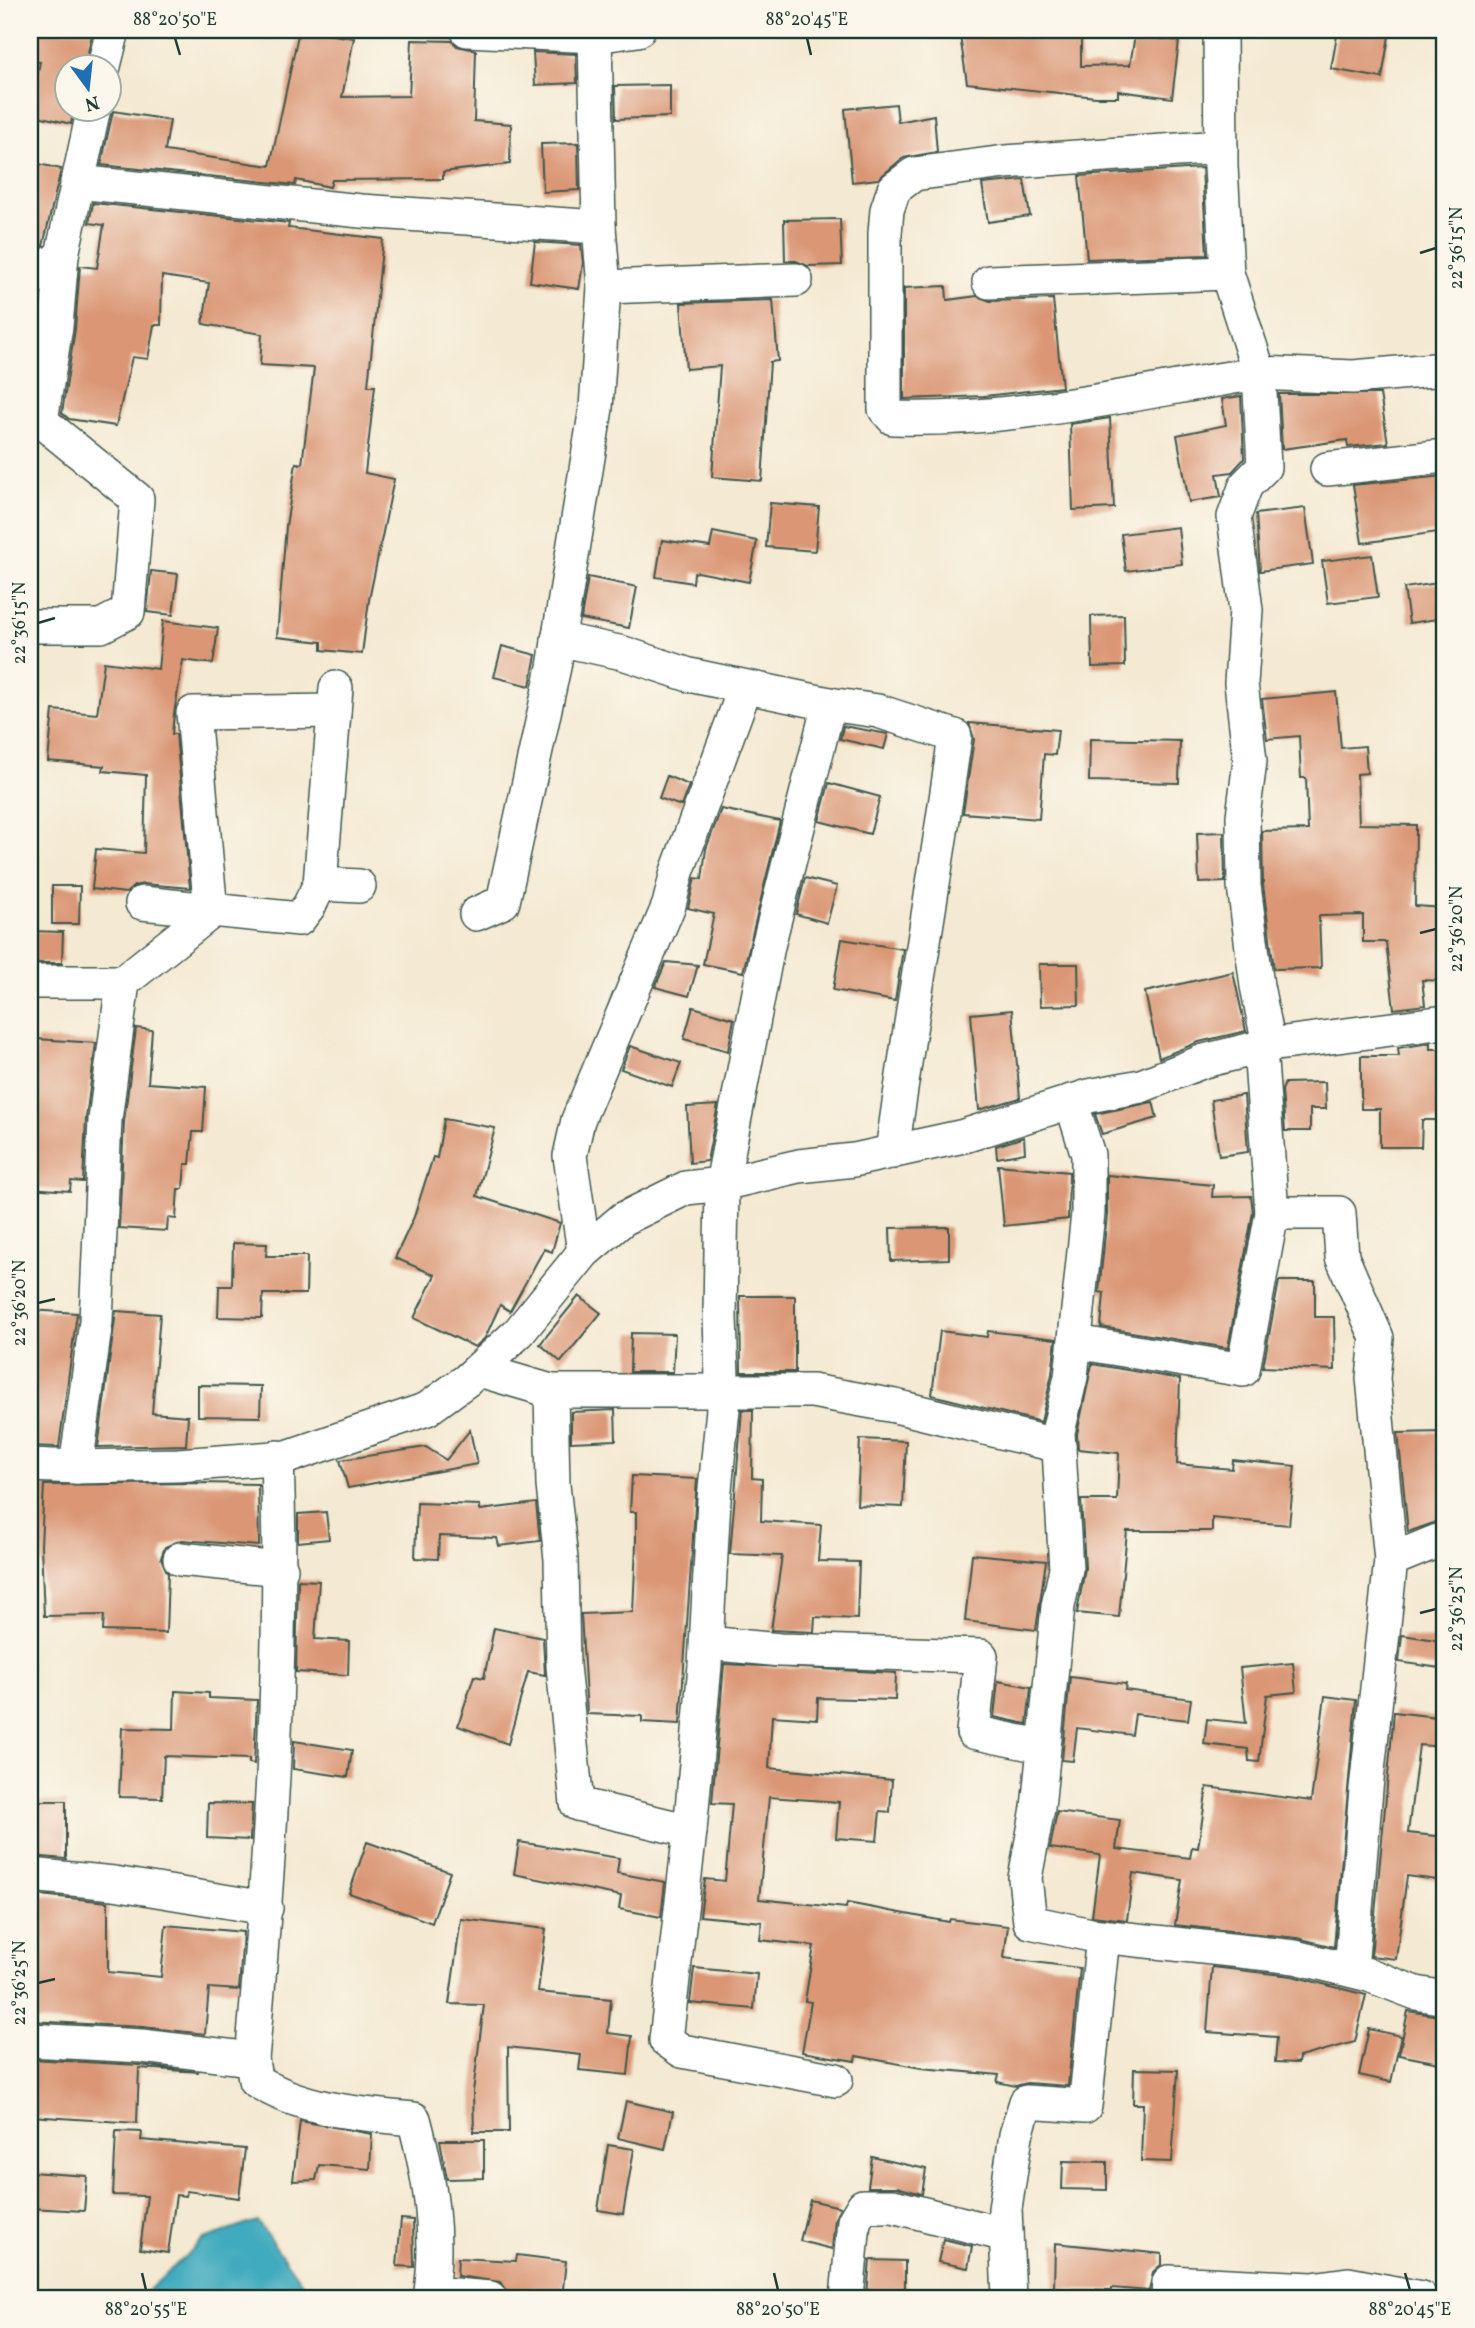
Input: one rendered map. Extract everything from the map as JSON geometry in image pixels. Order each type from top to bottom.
[{"type":"street","points":[[108,52],[113,30]]},
{"type":"street","points":[[467,30],[595,36],[638,30]]},
{"type":"street","points":[[1076,1342],[1243,1370],[1272,1213],[1264,1046],[1244,886],[1243,816],[1250,761],[1241,684],[1246,610],[1234,517],[1246,485],[1265,467],[1259,373],[1227,273],[1221,148],[1220,30]]},
{"type":"street","points":[[476,914],[503,902],[578,535],[596,408],[604,287],[599,227],[595,36]]},
{"type":"street","points":[[30,626],[101,626],[128,612],[137,499],[35,419],[56,327],[62,255],[91,122]]},
{"type":"street","points":[[1221,148],[1005,162],[914,174],[894,189],[887,210],[885,233],[885,409],[893,418],[948,420],[1005,415],[1259,373],[1353,377],[1445,369]]},
{"type":"street","points":[[77,182],[361,211],[599,227]]},
{"type":"street","points":[[30,280],[62,255]]},
{"type":"street","points":[[989,282],[1227,273]]},
{"type":"street","points":[[604,287],[796,281]]},
{"type":"street","points":[[1326,469],[1445,456]]},
{"type":"street","points":[[558,639],[622,653],[689,675],[745,688],[878,712],[955,736],[926,940],[901,1069],[892,1152]]},
{"type":"street","points":[[584,1252],[570,1156],[578,1120],[669,905],[677,872],[745,688]]},
{"type":"street","points":[[142,904],[211,912],[299,919],[320,884],[335,700],[193,713],[211,912]]},
{"type":"street","points":[[829,704],[768,946],[722,1184],[720,1317],[723,1392],[707,1643],[690,1831],[666,2039],[682,2051],[836,2080]]},
{"type":"street","points":[[320,884],[359,886]]},
{"type":"street","points":[[30,982],[123,982],[211,912]]},
{"type":"street","points":[[76,1467],[96,1321],[105,1121],[123,982]]},
{"type":"street","points":[[30,1470],[178,1465],[277,1457],[427,1409],[479,1370],[519,1332],[584,1252],[623,1219],[686,1188],[722,1184],[799,1166],[854,1160],[964,1136],[1071,1101],[1141,1086],[1204,1061],[1264,1046],[1445,1022]]},
{"type":"street","points":[[1071,1101],[1088,1156],[1088,1213],[1076,1342],[1058,1432],[1066,1569],[1058,1606],[1038,1808],[1026,1878],[1030,1922],[1103,1937],[1295,1957],[1351,1970],[1416,1993],[1445,1998]]},
{"type":"street","points":[[1272,1213],[1339,1213],[1342,1257],[1377,1338],[1373,1378],[1391,1560],[1366,1789],[1351,1970]]},
{"type":"street","points":[[479,1370],[551,1391],[812,1391],[895,1406],[1059,1446]]},
{"type":"street","points":[[551,1391],[552,1485],[561,1559],[563,1666],[577,1804],[690,1831]]},
{"type":"street","points":[[277,1457],[281,1569],[266,1908],[252,2059],[256,2080],[276,2094],[349,2113],[414,2119],[432,2196],[436,2260],[430,2295],[490,2298]]},
{"type":"street","points":[[1391,1560],[1445,1538]]},
{"type":"street","points":[[180,1559],[281,1569]]},
{"type":"street","points":[[707,1643],[780,1650],[981,1656],[972,1731],[1026,1743],[1043,1743]]},
{"type":"street","points":[[30,1875],[114,1883],[266,1908]]},
{"type":"street","points":[[1009,2298],[1005,2209],[1016,2135],[1026,2102],[1085,2106],[1103,1937]]},
{"type":"street","points":[[30,2040],[142,2046],[252,2059]]},
{"type":"street","points":[[847,2298],[853,2221],[863,2206],[893,2206],[1006,2235]]},
{"type":"street","points":[[1168,2298],[1169,2282],[1313,2294],[1348,2284],[1422,2298]]},
{"type":"water","points":[[257,2221],[313,2298],[140,2298],[204,2239]]},
{"type":"building","points":[[30,30],[93,30],[88,52],[52,52],[52,119],[30,114],[40,62],[30,61]]},
{"type":"building","points":[[299,30],[354,38],[342,97],[409,96],[412,40],[452,41],[457,46],[476,50],[474,121],[511,124],[510,164],[443,172],[443,179],[332,180],[330,187],[296,180],[295,185],[101,165],[111,122],[122,122],[122,112],[170,120],[165,151],[270,166]]},
{"type":"building","points":[[1044,30],[1081,30],[1081,66],[1130,65],[1135,35],[1179,41],[1172,98],[1118,91],[1118,97],[1096,97],[967,83],[960,36],[984,38],[985,32],[1044,34]]},
{"type":"building","points":[[1338,30],[1390,30],[1382,78],[1331,69]]},
{"type":"building","points":[[533,52],[576,54],[577,83],[535,85]]},
{"type":"building","points":[[670,85],[670,117],[616,119],[615,86]]},
{"type":"building","points":[[896,104],[898,122],[934,115],[937,152],[903,158],[878,179],[852,182],[845,109]]},
{"type":"building","points":[[578,143],[579,190],[543,192],[541,144]]},
{"type":"building","points":[[30,162],[61,169],[43,246],[30,242]]},
{"type":"building","points":[[1202,168],[1207,255],[1087,259],[1079,176]]},
{"type":"building","points":[[1024,180],[1030,216],[988,222],[982,184]]},
{"type":"building","points":[[93,203],[289,223],[288,228],[383,239],[368,386],[375,386],[365,473],[394,479],[369,600],[362,654],[322,650],[322,642],[277,637],[286,526],[296,463],[302,464],[314,368],[260,365],[262,334],[203,324],[209,283],[162,276],[161,325],[154,325],[148,359],[132,357],[116,426],[69,419],[62,413],[75,329],[80,266],[97,268],[104,225],[89,223]]},
{"type":"building","points":[[840,219],[842,265],[808,266],[796,261],[785,261],[784,220]]},
{"type":"building","points":[[535,242],[581,245],[583,263],[579,289],[530,282]]},
{"type":"building","points":[[946,286],[947,300],[977,296],[990,301],[1053,299],[1062,387],[984,396],[904,399],[904,288]]},
{"type":"building","points":[[773,300],[778,361],[770,362],[762,481],[712,477],[720,366],[686,369],[681,303]]},
{"type":"building","points":[[30,321],[37,322],[30,369]]},
{"type":"building","points":[[1279,394],[1380,394],[1388,443],[1348,447],[1347,440],[1282,449]]},
{"type":"building","points":[[1241,396],[1244,459],[1232,472],[1217,474],[1221,497],[1189,502],[1177,435],[1226,425],[1222,399]]},
{"type":"building","points":[[1110,418],[1114,508],[1073,510],[1070,424]]},
{"type":"building","points":[[1444,476],[1445,531],[1362,543],[1353,485]]},
{"type":"building","points":[[770,503],[819,507],[815,551],[766,547]]},
{"type":"building","points":[[1305,508],[1313,564],[1260,571],[1256,514]]},
{"type":"building","points":[[1178,527],[1182,564],[1126,571],[1121,534]]},
{"type":"building","points":[[713,532],[757,541],[749,582],[698,572],[694,573],[693,583],[656,577],[662,540],[710,547]]},
{"type":"building","points":[[1372,555],[1378,597],[1328,603],[1322,561]]},
{"type":"building","points":[[151,571],[178,574],[173,615],[147,612]]},
{"type":"building","points":[[588,577],[637,587],[629,628],[581,619]]},
{"type":"building","points":[[1445,582],[1445,618],[1409,623],[1404,588]]},
{"type":"building","points":[[1124,615],[1125,666],[1092,667],[1091,616]]},
{"type":"building","points":[[163,621],[218,628],[213,664],[183,660],[174,714],[172,734],[176,734],[190,888],[144,884],[134,886],[126,893],[92,889],[96,849],[144,853],[146,775],[103,771],[104,766],[48,761],[53,710],[97,714],[104,662],[158,669]]},
{"type":"building","points":[[502,646],[536,655],[530,686],[494,677]]},
{"type":"building","points":[[1336,692],[1341,748],[1365,746],[1367,773],[1357,774],[1359,824],[1416,825],[1415,906],[1445,908],[1445,981],[1422,980],[1425,1005],[1394,1009],[1386,942],[1363,942],[1363,915],[1319,916],[1321,968],[1274,969],[1263,885],[1262,831],[1308,830],[1306,778],[1301,778],[1299,736],[1267,739],[1262,699]]},
{"type":"building","points":[[969,723],[1058,730],[1055,755],[1044,754],[1039,819],[963,813],[974,739]]},
{"type":"building","points":[[843,726],[888,734],[884,749],[840,739]]},
{"type":"building","points":[[1090,739],[1180,741],[1179,783],[1089,781]]},
{"type":"building","points":[[667,776],[689,785],[681,806],[659,798]]},
{"type":"building","points":[[829,783],[880,797],[870,834],[819,821]]},
{"type":"building","points":[[721,809],[780,821],[743,972],[703,964],[714,914],[688,908],[695,878],[702,879],[706,849]]},
{"type":"building","points":[[1224,832],[1225,882],[1199,883],[1197,833]]},
{"type":"building","points":[[805,878],[837,886],[827,923],[796,914]]},
{"type":"building","points":[[52,886],[80,886],[79,924],[52,924]]},
{"type":"building","points":[[30,931],[63,932],[62,963],[30,963]]},
{"type":"building","points":[[842,939],[903,949],[895,1001],[833,990]]},
{"type":"building","points":[[666,962],[698,965],[689,996],[655,987]]},
{"type":"building","points":[[1039,964],[1078,964],[1079,1005],[1040,1006]]},
{"type":"building","points":[[1233,972],[1246,1031],[1199,1042],[1159,1058],[1145,992]]},
{"type":"building","points":[[693,1007],[734,1019],[728,1051],[684,1039]]},
{"type":"building","points":[[1012,1010],[1020,1098],[979,1110],[971,1014]]},
{"type":"building","points":[[136,1028],[152,1030],[148,1083],[206,1087],[203,1132],[193,1132],[190,1164],[185,1164],[183,1189],[178,1189],[176,1219],[168,1218],[167,1231],[119,1228],[124,1122]]},
{"type":"building","points":[[37,1039],[96,1043],[86,1118],[83,1182],[71,1181],[70,1191],[30,1188],[33,1142],[30,1141],[30,1131]]},
{"type":"building","points":[[1430,1043],[1430,1049],[1445,1049],[1445,1120],[1422,1120],[1421,1147],[1380,1147],[1380,1109],[1361,1109],[1361,1056],[1399,1056],[1398,1048]]},
{"type":"building","points":[[630,1046],[681,1063],[672,1087],[621,1069]]},
{"type":"building","points":[[1325,1082],[1326,1109],[1310,1109],[1310,1131],[1285,1131],[1282,1090],[1285,1083]]},
{"type":"building","points":[[1244,1095],[1248,1152],[1219,1156],[1211,1100]]},
{"type":"building","points":[[1153,1102],[1157,1118],[1102,1134],[1095,1114]]},
{"type":"building","points":[[718,1105],[707,1161],[690,1163],[687,1107]]},
{"type":"building","points":[[444,1119],[495,1128],[477,1196],[560,1223],[552,1252],[544,1249],[510,1311],[500,1305],[485,1338],[475,1347],[414,1318],[435,1275],[395,1258],[414,1217],[433,1157],[437,1158]]},
{"type":"building","points":[[1024,1137],[1025,1153],[997,1158],[996,1146]]},
{"type":"building","points":[[998,1165],[1069,1172],[1068,1219],[1004,1226]]},
{"type":"building","points":[[1107,1175],[1213,1185],[1212,1197],[1251,1196],[1253,1212],[1228,1348],[1101,1327],[1104,1293],[1099,1292],[1107,1215]]},
{"type":"building","points":[[949,1227],[949,1259],[891,1261],[890,1228]]},
{"type":"building","points":[[233,1243],[267,1244],[266,1256],[307,1256],[306,1294],[263,1294],[262,1318],[218,1317],[219,1286],[232,1286]]},
{"type":"building","points":[[1279,1281],[1315,1281],[1315,1317],[1334,1317],[1335,1370],[1263,1367]]},
{"type":"building","points":[[579,1296],[601,1313],[561,1362],[540,1344]]},
{"type":"building","points":[[740,1296],[795,1296],[795,1372],[741,1372]]},
{"type":"building","points":[[30,1310],[77,1313],[59,1447],[30,1446]]},
{"type":"building","points":[[116,1311],[160,1314],[152,1413],[188,1416],[186,1445],[98,1447]]},
{"type":"building","points":[[940,1331],[987,1337],[988,1331],[1056,1339],[1052,1374],[1041,1422],[932,1395]]},
{"type":"building","points":[[631,1333],[675,1334],[673,1372],[630,1372]]},
{"type":"building","points":[[1092,1364],[1180,1379],[1177,1464],[1232,1469],[1233,1460],[1295,1466],[1289,1525],[1212,1518],[1212,1531],[1127,1531],[1119,1617],[1077,1613],[1085,1568],[1081,1500],[1117,1500],[1119,1453],[1078,1449],[1077,1434]]},
{"type":"building","points":[[198,1385],[261,1386],[260,1417],[198,1416]]},
{"type":"building","points":[[615,1410],[616,1440],[571,1442],[571,1412]]},
{"type":"building","points":[[742,1410],[753,1410],[752,1478],[762,1479],[761,1521],[821,1525],[818,1561],[859,1562],[857,1619],[815,1617],[814,1632],[771,1630],[782,1556],[730,1554]]},
{"type":"building","points":[[470,1430],[477,1464],[348,1488],[340,1460],[426,1447],[446,1460]]},
{"type":"building","points":[[1441,1432],[1445,1519],[1408,1532],[1398,1433]]},
{"type":"building","points":[[860,1439],[906,1441],[903,1507],[857,1505]]},
{"type":"building","points":[[632,1476],[697,1479],[680,1724],[642,1722],[642,1716],[587,1714],[581,1614],[633,1612],[636,1512],[630,1512]]},
{"type":"building","points":[[258,1484],[259,1546],[182,1540],[165,1547],[161,1558],[168,1574],[166,1633],[103,1631],[104,1615],[44,1616],[41,1545],[44,1485]]},
{"type":"building","points":[[417,1503],[480,1505],[480,1510],[536,1503],[540,1541],[499,1546],[497,1538],[439,1536],[438,1559],[415,1558]]},
{"type":"building","points":[[326,1512],[329,1539],[298,1542],[298,1514]]},
{"type":"building","points":[[972,1554],[1046,1561],[1036,1630],[965,1621]]},
{"type":"building","points":[[298,1580],[319,1581],[315,1639],[349,1641],[348,1675],[296,1672]]},
{"type":"building","points":[[494,1628],[543,1638],[545,1675],[528,1672],[508,1744],[458,1726],[474,1676],[484,1678]]},
{"type":"building","points":[[1402,1635],[1443,1641],[1440,1668],[1399,1662]]},
{"type":"building","points":[[1293,1663],[1296,1692],[1267,1695],[1259,1762],[1249,1761],[1248,1749],[1204,1744],[1207,1719],[1246,1723],[1240,1668]]},
{"type":"building","points":[[724,1664],[896,1673],[895,1700],[818,1698],[817,1719],[772,1716],[769,1768],[892,1780],[890,1812],[880,1811],[877,1841],[836,1838],[839,1802],[769,1797],[759,1899],[846,1908],[847,1903],[949,1922],[950,1919],[1008,1926],[1004,1958],[1080,1968],[1068,2086],[1027,2083],[1016,2086],[997,2082],[999,2075],[921,2068],[856,2056],[855,2061],[802,2052],[811,2002],[805,2001],[814,1946],[760,1940],[762,1922],[700,1916],[705,1879],[725,1881],[732,1804],[712,1803]]},
{"type":"building","points":[[1070,1677],[1126,1684],[1125,1690],[1191,1699],[1188,1720],[1135,1714],[1132,1735],[1077,1728],[1073,1761],[1062,1760]]},
{"type":"building","points":[[998,1681],[1031,1687],[1027,1724],[994,1717]]},
{"type":"building","points":[[175,1691],[209,1693],[209,1698],[257,1700],[254,1764],[249,1763],[249,1759],[164,1756],[162,1798],[119,1797],[122,1728],[174,1729]]},
{"type":"building","points":[[1325,1696],[1356,1700],[1334,1947],[1297,1938],[1175,1925],[1182,1880],[1133,1873],[1127,1920],[1092,1916],[1100,1855],[1050,1848],[1057,1812],[1120,1820],[1116,1849],[1190,1858],[1192,1847],[1198,1848],[1207,1787],[1311,1801]]},
{"type":"building","points":[[1394,1712],[1445,1718],[1445,1747],[1419,1745],[1408,1833],[1445,1837],[1445,1881],[1407,1876],[1396,1959],[1371,1956]]},
{"type":"building","points":[[294,1741],[352,1750],[348,1777],[293,1769]]},
{"type":"building","points":[[30,1801],[66,1801],[66,1859],[30,1856]]},
{"type":"building","points":[[208,1803],[252,1804],[250,1840],[207,1838]]},
{"type":"building","points":[[367,1842],[450,1872],[432,1923],[349,1893]]},
{"type":"building","points":[[519,1842],[619,1858],[617,1873],[665,1882],[661,1917],[619,1909],[621,1896],[514,1874]]},
{"type":"building","points":[[30,1894],[108,1902],[108,1972],[161,1977],[166,1925],[243,1932],[239,1990],[209,1988],[205,2034],[143,2027],[30,2021]]},
{"type":"building","points":[[461,1919],[546,1929],[538,1992],[611,1999],[608,2033],[632,2036],[628,2075],[579,2070],[581,2055],[508,2047],[509,2132],[474,2132],[473,2092],[484,2005],[449,2004]]},
{"type":"building","points":[[1212,1967],[1292,1976],[1366,1995],[1355,2042],[1299,2057],[1298,2063],[1275,2062],[1277,2037],[1207,2032]]},
{"type":"building","points":[[694,1968],[757,1974],[754,2009],[690,2003]]},
{"type":"building","points":[[1408,2011],[1445,2017],[1439,2063],[1399,2055]]},
{"type":"building","points":[[1369,2029],[1401,2036],[1391,2082],[1359,2075]]},
{"type":"building","points":[[30,2059],[140,2065],[199,2072],[139,2068],[137,2123],[30,2116]]},
{"type":"building","points":[[1134,2069],[1178,2070],[1172,2162],[1141,2161],[1143,2104],[1133,2104]]},
{"type":"building","points":[[626,2101],[673,2112],[665,2149],[618,2138]]},
{"type":"building","points":[[300,2121],[372,2134],[370,2169],[319,2165],[316,2180],[293,2181]]},
{"type":"building","points":[[116,2131],[142,2132],[141,2140],[245,2149],[239,2198],[187,2191],[186,2196],[176,2195],[168,2253],[140,2249],[147,2196],[113,2195]]},
{"type":"building","points":[[440,2140],[484,2140],[484,2178],[447,2179]]},
{"type":"building","points":[[608,2145],[634,2149],[623,2214],[598,2210]]},
{"type":"building","points":[[872,2157],[926,2169],[922,2194],[897,2187],[868,2187]]},
{"type":"building","points":[[1063,2161],[1107,2162],[1107,2190],[1062,2189]]},
{"type":"building","points":[[30,2172],[87,2176],[84,2211],[30,2208]]},
{"type":"building","points":[[810,2200],[840,2207],[835,2219],[832,2249],[800,2241]]},
{"type":"building","points":[[401,2219],[413,2220],[414,2267],[397,2266]]},
{"type":"building","points":[[943,2239],[972,2246],[968,2268],[938,2262]]},
{"type":"building","points":[[1055,2243],[1162,2254],[1162,2264],[1153,2272],[1149,2291],[1112,2288],[1054,2289]]},
{"type":"building","points":[[517,2255],[566,2261],[562,2298],[509,2295],[500,2282],[457,2276],[458,2258],[516,2261]]},
{"type":"building","points":[[870,2260],[905,2261],[905,2296],[867,2295]]}]
